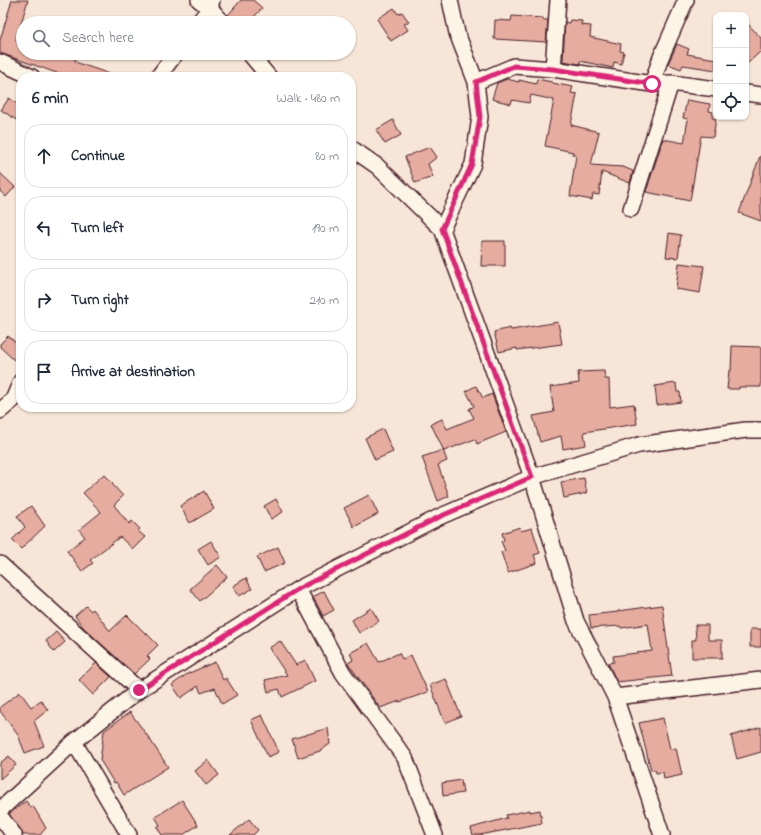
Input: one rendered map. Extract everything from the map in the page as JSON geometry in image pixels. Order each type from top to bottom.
[{"type":"street","points":[[442,229],[472,164],[480,117],[476,82],[457,33],[450,0]]},
{"type":"street","points":[[553,69],[558,0]]},
{"type":"street","points":[[652,84],[661,57],[686,0]]},
{"type":"street","points":[[201,16],[207,3],[217,16]]},
{"type":"street","points":[[162,72],[171,60]]},
{"type":"street","points":[[255,60],[265,72]]},
{"type":"street","points":[[0,62],[21,72]]},
{"type":"street","points":[[476,82],[514,66],[553,69],[652,84],[671,83],[713,89]]},
{"type":"street","points":[[631,209],[671,83]]},
{"type":"street","points":[[749,93],[761,95]]},
{"type":"street","points":[[356,151],[377,166],[442,229],[532,477],[576,621],[615,697],[662,835]]},
{"type":"street","points":[[0,411],[13,400],[16,393]]},
{"type":"street","points":[[0,810],[74,742],[139,690],[298,589],[439,517],[532,477],[639,445],[746,430],[761,430]]},
{"type":"street","points":[[0,564],[139,690]]},
{"type":"street","points":[[298,589],[343,673],[405,758],[435,835]]},
{"type":"street","points":[[615,697],[761,680]]},
{"type":"street","points":[[74,742],[129,835]]},
{"type":"street","points":[[0,816],[14,835]]},
{"type":"building","points":[[12,0],[28,0],[23,16],[16,16],[16,59],[0,53],[0,40]]},
{"type":"building","points":[[241,0],[253,0],[262,8],[255,16],[228,15]]},
{"type":"building","points":[[394,8],[398,14],[402,12],[409,22],[404,24],[408,30],[391,41],[377,19]]},
{"type":"building","points":[[512,16],[543,18],[543,20],[548,20],[546,42],[494,39],[495,20],[511,21]]},
{"type":"building","points":[[570,20],[582,21],[581,25],[591,26],[590,37],[621,44],[620,51],[624,52],[621,64],[614,62],[613,68],[580,61],[580,64],[563,61],[565,22],[569,23]]},
{"type":"building","points":[[749,25],[761,38],[761,51],[749,62]]},
{"type":"building","points":[[677,44],[689,49],[687,54],[713,58],[713,70],[683,65],[681,69],[668,64]]},
{"type":"building","points":[[20,60],[76,60],[75,62],[104,72],[54,72]]},
{"type":"building","points":[[507,79],[536,84],[537,79],[573,87],[571,93],[577,94],[571,125],[599,132],[591,165],[623,167],[633,171],[630,183],[602,172],[599,195],[593,194],[592,200],[570,196],[576,155],[572,154],[573,152],[545,146],[554,100],[531,95],[529,103],[512,100],[511,104],[492,99],[497,83]]},
{"type":"building","points":[[9,98],[16,103],[16,120],[1,110]]},
{"type":"building","points":[[687,100],[710,104],[709,111],[713,112],[712,118],[713,120],[716,120],[713,137],[701,136],[690,201],[646,192],[663,139],[684,143],[688,119],[683,118]]},
{"type":"building","points":[[393,120],[401,135],[385,144],[376,130]]},
{"type":"building","points":[[430,147],[437,157],[428,164],[433,177],[415,183],[405,157]]},
{"type":"building","points":[[761,156],[761,221],[739,213]]},
{"type":"building","points":[[0,173],[15,187],[6,197],[0,191]]},
{"type":"building","points":[[669,233],[681,235],[678,258],[666,257]]},
{"type":"building","points":[[482,241],[505,241],[505,266],[481,266]]},
{"type":"building","points":[[679,263],[704,266],[700,293],[676,289]]},
{"type":"building","points":[[558,322],[562,344],[517,350],[517,348],[499,352],[494,332],[510,328],[511,330]]},
{"type":"building","points":[[8,336],[16,343],[16,358],[14,360],[0,347],[0,344]]},
{"type":"building","points":[[732,346],[761,347],[761,387],[739,387],[739,389],[727,389],[729,371],[731,371]]},
{"type":"building","points":[[604,371],[605,379],[609,379],[610,407],[634,404],[637,424],[584,432],[586,445],[563,449],[561,436],[540,442],[533,416],[554,412],[550,387],[579,383],[578,372]]},
{"type":"building","points":[[676,383],[677,392],[680,392],[681,402],[657,405],[655,386]]},
{"type":"building","points":[[476,386],[483,398],[492,394],[506,432],[477,444],[475,439],[444,451],[431,424],[442,419],[447,429],[474,418],[469,409],[474,406],[466,391]]},
{"type":"building","points":[[383,429],[393,452],[375,460],[365,438]]},
{"type":"building","points":[[443,450],[447,461],[438,465],[449,496],[438,501],[422,457]]},
{"type":"building","points":[[104,474],[123,496],[114,505],[129,524],[132,521],[140,529],[138,531],[145,537],[133,549],[120,537],[90,560],[93,563],[82,571],[67,551],[85,537],[79,530],[101,512],[83,493]]},
{"type":"building","points":[[584,478],[587,493],[564,498],[561,482]]},
{"type":"building","points":[[204,491],[214,509],[190,523],[180,506]]},
{"type":"building","points":[[369,495],[378,514],[354,527],[344,508]]},
{"type":"building","points":[[276,499],[283,512],[271,519],[264,506]]},
{"type":"building","points":[[31,506],[45,526],[21,549],[12,540],[25,527],[17,516]]},
{"type":"building","points":[[520,527],[521,531],[532,528],[540,553],[534,555],[537,563],[508,573],[501,552],[505,551],[501,541],[504,540],[502,533]]},
{"type":"building","points":[[211,541],[221,557],[208,565],[198,549]]},
{"type":"building","points":[[278,547],[285,563],[264,572],[257,557]]},
{"type":"building","points":[[217,565],[227,577],[200,601],[190,589]]},
{"type":"building","points":[[246,578],[252,589],[239,596],[233,586]]},
{"type":"building","points":[[324,591],[334,610],[323,616],[313,597]]},
{"type":"building","points":[[662,605],[672,676],[617,682],[608,663],[614,662],[613,656],[652,651],[648,624],[621,628],[620,626],[591,628],[589,615]]},
{"type":"building","points":[[86,606],[91,611],[93,609],[110,631],[127,615],[158,645],[147,656],[150,659],[134,674],[83,627],[75,616]]},
{"type":"building","points":[[371,608],[379,621],[359,633],[352,620]]},
{"type":"building","points":[[695,625],[708,625],[708,640],[722,640],[722,658],[692,658],[692,640],[696,640]]},
{"type":"building","points":[[750,629],[761,629],[761,647],[750,647]]},
{"type":"building","points":[[56,632],[65,642],[54,652],[46,641]]},
{"type":"building","points":[[280,641],[296,665],[305,660],[315,681],[282,697],[279,689],[268,692],[265,680],[287,675],[269,648]]},
{"type":"building","points":[[368,643],[379,662],[399,653],[402,659],[411,655],[428,692],[380,708],[348,663],[353,660],[350,653]]},
{"type":"building","points":[[215,662],[223,680],[226,678],[237,695],[222,704],[215,688],[201,693],[198,686],[181,698],[172,685],[187,674]]},
{"type":"building","points":[[96,663],[111,677],[93,695],[79,680]]},
{"type":"building","points":[[446,679],[461,716],[445,723],[430,685]]},
{"type":"building","points":[[20,692],[31,707],[41,700],[48,710],[34,721],[44,746],[25,753],[18,735],[0,711],[0,707]]},
{"type":"building","points":[[130,712],[168,767],[124,795],[116,782],[114,783],[100,760],[104,731]]},
{"type":"building","points":[[262,715],[279,752],[268,757],[251,720]]},
{"type":"building","points":[[663,718],[670,749],[676,748],[682,775],[664,779],[663,772],[656,773],[655,769],[651,770],[639,723]]},
{"type":"building","points":[[761,727],[761,752],[737,759],[731,736]]},
{"type":"building","points":[[328,728],[330,744],[320,751],[298,758],[292,739]]},
{"type":"building","points":[[9,756],[16,765],[0,779],[0,763]]},
{"type":"building","points":[[208,760],[219,775],[206,785],[195,771]]},
{"type":"building","points":[[461,780],[463,793],[443,796],[442,783]]},
{"type":"building","points":[[182,800],[198,825],[183,835],[162,835],[157,827],[160,825],[155,817]]},
{"type":"building","points":[[26,801],[30,807],[33,806],[46,828],[40,835],[23,835],[9,814]]},
{"type":"building","points":[[530,810],[530,812],[540,810],[542,823],[473,835],[471,828],[507,818],[506,815]]},
{"type":"building","points":[[249,819],[258,830],[253,835],[230,835]]},
{"type":"route","points":[[139,690],[298,589],[439,517],[532,477],[442,229],[472,164],[480,117],[476,82],[514,66],[553,69],[652,84]]}]
